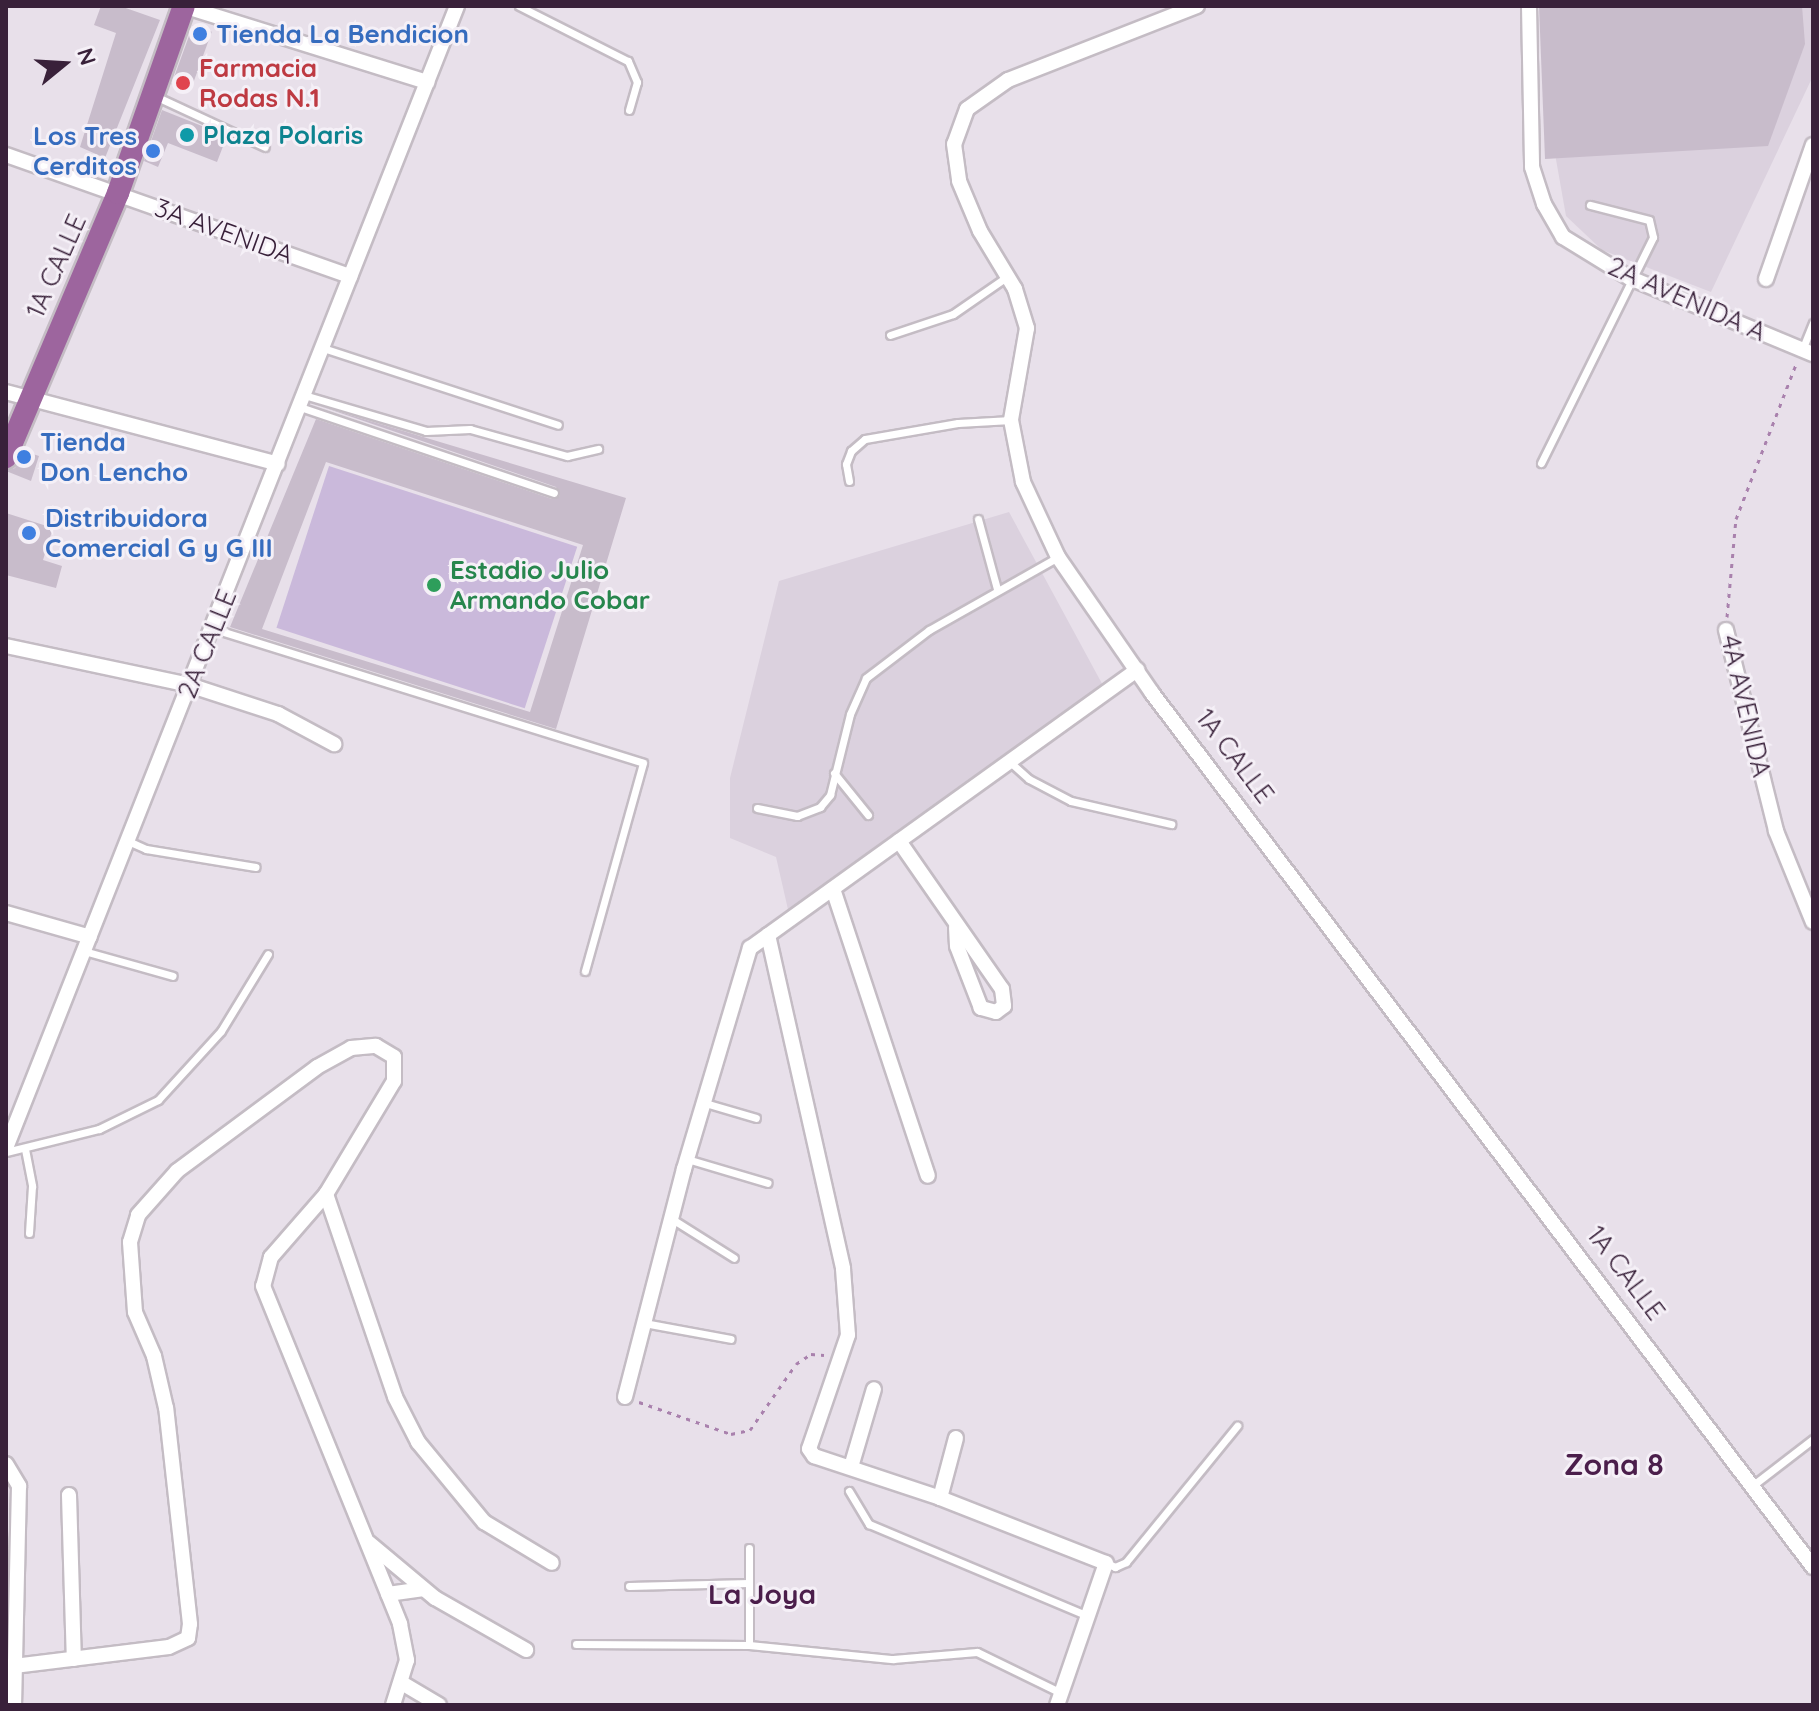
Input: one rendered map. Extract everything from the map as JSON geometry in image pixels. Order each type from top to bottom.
[{"type":"main road","name":"1A CALLE","points":[[6,457],[118,193],[184,6]]},
{"type":"street","points":[[184,6],[427,82]]},
{"type":"street","name":"2A CALLE","points":[[6,1150],[189,685],[214,629],[457,6]]},
{"type":"street","name":"1A CALLE","points":[[1197,6],[1008,80],[967,109],[954,144],[959,181],[980,231],[1008,276],[1027,328],[1011,420],[1023,482],[1058,557],[1137,670],[1813,1567]]},
{"type":"street","name":"2A AVENIDA A","points":[[1529,6],[1532,167],[1544,204],[1563,237],[1630,278],[1807,352]]},
{"type":"street","points":[[1766,279],[1813,145]]},
{"type":"street","name":"3A AVENIDA","points":[[6,155],[350,276]]},
{"type":"street","points":[[6,392],[278,464]]},
{"type":"street","name":"4A AVENIDA","points":[[1726,630],[1776,831],[1813,922]]},
{"type":"street","points":[[6,646],[189,685],[278,714],[334,744]]},
{"type":"street","points":[[625,1397],[687,1159],[750,948],[1137,670]]},
{"type":"street","points":[[899,841],[956,928],[1002,989],[1004,1006],[996,1012],[981,1008],[957,946],[956,928]]},
{"type":"street","points":[[833,889],[928,1176]]},
{"type":"street","points":[[6,913],[87,944]]},
{"type":"street","points":[[768,935],[843,1269],[848,1335],[809,1449],[814,1456],[940,1498],[1106,1563],[1059,1699]]},
{"type":"street","points":[[10,1668],[169,1647],[188,1638],[190,1624],[166,1408],[154,1356],[135,1312],[130,1242],[138,1215],[177,1171],[317,1067],[351,1048],[385,1049],[394,1057],[394,1081],[326,1194],[271,1257],[263,1286],[406,1644],[402,1683],[393,1705]]},
{"type":"street","points":[[326,1194],[395,1397],[418,1442],[484,1522],[552,1563]]},
{"type":"street","points":[[851,1467],[874,1389]]},
{"type":"street","points":[[940,1498],[956,1438]]},
{"type":"street","points":[[10,1466],[19,1486],[10,1668],[14,1705]]},
{"type":"street","points":[[69,1495],[74,1659]]},
{"type":"street","points":[[366,1541],[474,1625],[526,1650]]},
{"type":"street","points":[[388,1594],[424,1589]]},
{"type":"street","points":[[402,1683],[439,1705]]},
{"type":"lane","points":[[519,6],[628,61],[637,82],[629,110]]},
{"type":"lane","points":[[153,95],[265,147]]},
{"type":"lane","points":[[1541,463],[1630,278],[1653,237],[1649,220],[1590,205]]},
{"type":"lane","points":[[890,335],[953,314],[1008,276]]},
{"type":"lane","points":[[1807,352],[1813,323]]},
{"type":"lane","points":[[323,348],[558,425]]},
{"type":"lane","points":[[302,401],[426,431],[470,429],[567,456],[598,449]]},
{"type":"lane","points":[[302,401],[554,493]]},
{"type":"lane","points":[[849,481],[851,451],[865,439],[958,423],[1011,420]]},
{"type":"lane","points":[[978,519],[997,589]]},
{"type":"lane","points":[[757,808],[797,816],[820,807],[830,795],[834,773],[866,678],[997,589],[1058,557]]},
{"type":"lane","points":[[214,629],[643,763],[585,971]]},
{"type":"lane","points":[[1010,762],[1029,779],[1071,801],[1171,824]]},
{"type":"lane","points":[[834,773],[868,815]]},
{"type":"lane","points":[[128,841],[146,849],[256,867]]},
{"type":"lane","points":[[87,944],[173,976]]},
{"type":"lane","points":[[6,1150],[25,1149],[99,1129],[158,1100],[221,1031],[268,954]]},
{"type":"lane","points":[[704,1102],[756,1118]]},
{"type":"lane","points":[[25,1149],[32,1186],[29,1233]]},
{"type":"lane","points":[[687,1159],[768,1183]]},
{"type":"lane","points":[[671,1219],[734,1258]]},
{"type":"lane","points":[[644,1323],[731,1339]]},
{"type":"lane","points":[[1106,1563],[1115,1567],[1126,1562],[1237,1426]]},
{"type":"lane","points":[[1752,1486],[1813,1439]]},
{"type":"lane","points":[[849,1491],[869,1524],[1086,1615]]},
{"type":"lane","points":[[749,1548],[749,1645]]},
{"type":"lane","points":[[629,1586],[749,1583]]},
{"type":"lane","points":[[576,1644],[749,1645],[893,1659],[977,1652],[1059,1699]]},
{"type":"path","name":"4A AVENIDA","points":[[1726,630],[1736,519],[1807,352]]},
{"type":"path","points":[[625,1397],[731,1434],[750,1430],[796,1364],[811,1354],[839,1360]]},
{"type":"shaded area","points":[[1548,6],[1813,6],[1813,76],[1711,292],[1602,250],[1566,216],[1552,137]]},
{"type":"shaded area","points":[[329,466],[577,547],[525,708],[276,628]]},
{"type":"shaded area","points":[[1009,512],[1106,691],[792,927],[776,857],[730,838],[730,778],[779,581]]},
{"type":"building","points":[[101,6],[120,6],[160,20],[105,158],[80,147],[116,33],[94,25]]},
{"type":"building","points":[[1539,6],[1802,6],[1805,44],[1768,146],[1545,159]]},
{"type":"building","points":[[193,25],[212,32],[190,91],[171,84]]},
{"type":"building","name":"Plaza Polaris","points":[[162,110],[227,136],[217,162],[168,143],[158,167],[144,161]]},
{"type":"building","points":[[320,406],[626,498],[556,729],[230,627],[316,419],[552,499],[560,496],[556,487]],"holes":[[[326,462],[583,545],[530,712],[262,629]]]},
{"type":"building","points":[[24,451],[39,456],[31,481],[6,471],[15,468]]},
{"type":"building","points":[[6,513],[53,528],[43,560],[62,566],[56,588],[6,575]]},
{"type":"place","name":"Tienda La Bendicion","points":[[200,34]]},
{"type":"place","name":"Farmacia Rodas N.1","points":[[183,83]]},
{"type":"place","name":"Plaza Polaris","points":[[187,135]]},
{"type":"place","name":"Los Tres Cerditos","points":[[153,151]]},
{"type":"place","name":"Tienda Don Lencho","points":[[24,457]]},
{"type":"place","name":"Distribuidora Comercial G y G III","points":[[29,533]]},
{"type":"place","name":"Estadio Julio Armando Cobar","points":[[434,585]]},
{"type":"district","name":"Zona 8","points":[[1614,1464]]},
{"type":"district","name":"La Joya","points":[[762,1594]]}]
